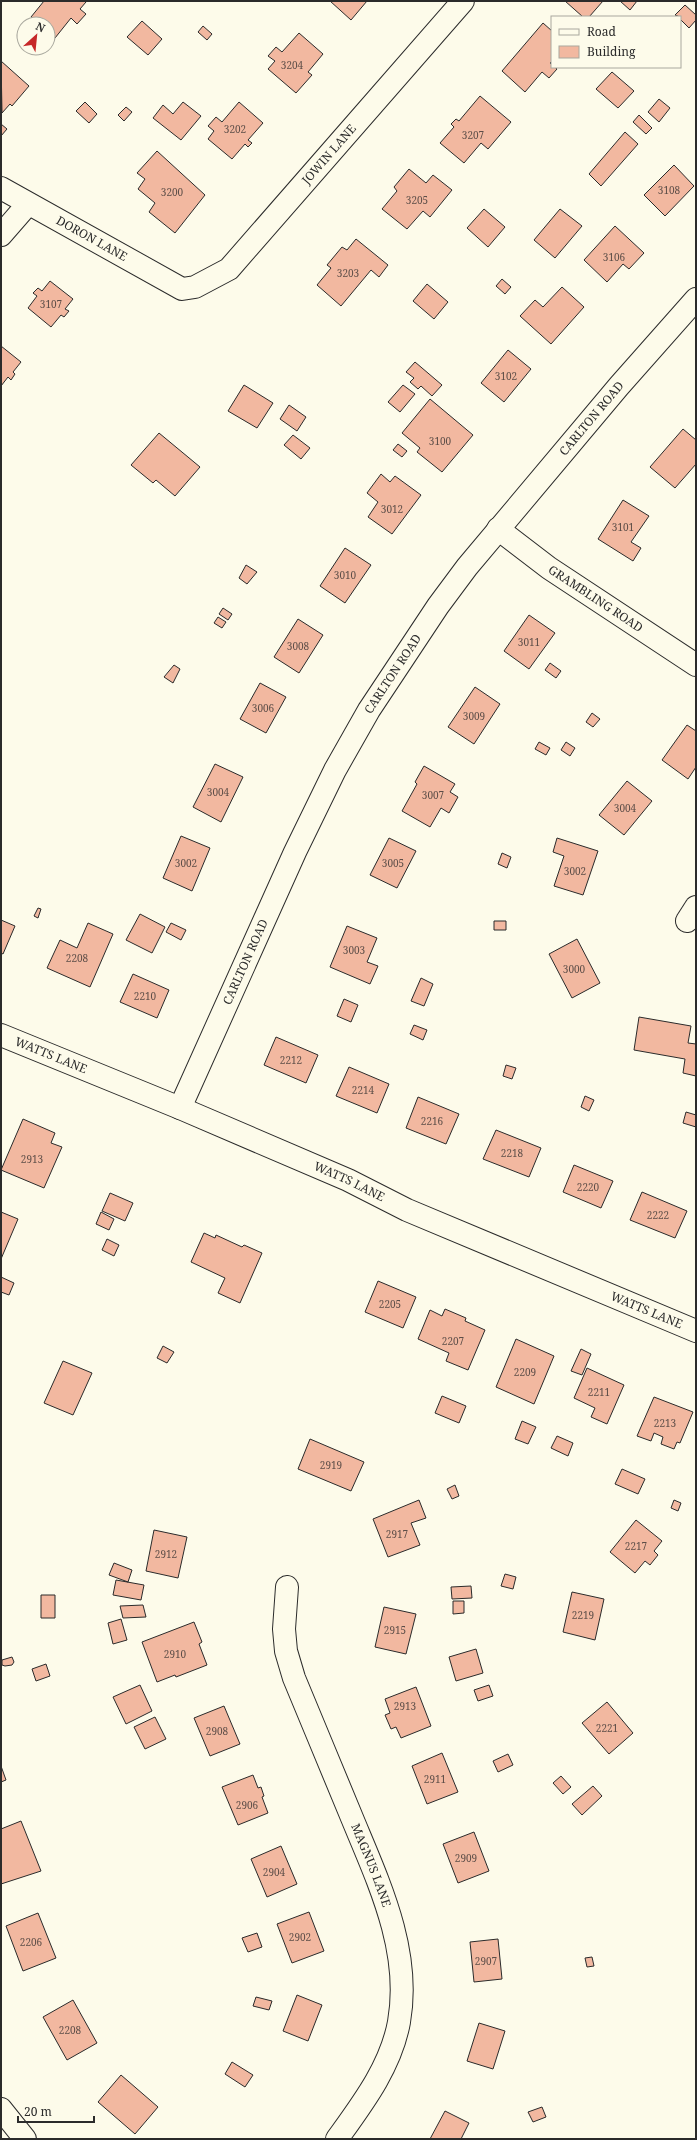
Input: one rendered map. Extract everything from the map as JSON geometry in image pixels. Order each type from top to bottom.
[{"type":"street","name":"JOWIN LANE","points":[[182,289],[195,287],[229,269],[463,1]]},
{"type":"street","name":"DORON LANE","points":[[1,188],[182,289]]},
{"type":"street","points":[[1,235],[28,204]]},
{"type":"street","name":"CARLTON ROAD","points":[[180,1108],[295,852],[336,770],[369,710],[438,606],[467,567],[619,386],[696,299]]},
{"type":"street","name":"GRAMBLING ROAD","points":[[498,529],[549,568],[696,665]]},
{"type":"street","name":"WATTS LANE","points":[[1,1035],[180,1108],[348,1180],[407,1210],[696,1331]]},
{"type":"street","name":"MAGNUS LANE","points":[[287,1587],[284,1629],[286,1651],[294,1678],[377,1880],[392,1923],[402,1970],[402,1995],[393,2042],[368,2096],[337,2139]]},
{"type":"street","points":[[1,2109],[24,2139]]},
{"type":"building","points":[[44,1],[86,2],[80,9],[86,14],[77,24],[71,18],[56,37],[56,16],[32,16]]},
{"type":"building","points":[[330,1],[367,1],[351,20]]},
{"type":"building","points":[[565,1],[603,1],[590,16],[582,16]]},
{"type":"building","points":[[620,1],[637,1],[630,10]]},
{"type":"building","points":[[685,5],[696,15],[696,20],[689,28],[681,20],[681,16],[675,15]]},
{"type":"building","points":[[142,21],[162,39],[148,55],[127,37]]},
{"type":"building","points":[[543,23],[551,30],[550,63],[551,68],[557,69],[549,78],[542,72],[525,92],[502,71]]},
{"type":"building","points":[[203,26],[212,34],[207,40],[198,32]]},
{"type":"building","points":[[299,33],[323,54],[308,72],[312,75],[296,93],[268,69],[275,61],[268,56],[276,47],[282,52]]},
{"type":"building","points":[[1,61],[29,86],[12,106],[10,104],[2,113]]},
{"type":"building","points":[[612,72],[634,91],[618,108],[596,89]]},
{"type":"building","points":[[480,96],[511,122],[488,149],[481,143],[464,163],[440,143],[454,127],[451,124],[456,119],[459,121]]},
{"type":"building","points":[[659,99],[670,108],[659,122],[648,112]]},
{"type":"building","points":[[85,102],[97,114],[89,123],[76,111]]},
{"type":"building","points":[[183,102],[201,116],[181,140],[153,118],[163,105],[173,114]]},
{"type":"building","points":[[239,102],[263,123],[248,140],[252,143],[248,147],[245,144],[232,159],[208,139],[214,131],[208,126],[216,117],[222,122]]},
{"type":"building","points":[[126,107],[132,112],[124,121],[118,115]]},
{"type":"building","points":[[639,115],[652,128],[646,134],[633,122]]},
{"type":"building","points":[[1,124],[7,129],[1,136]]},
{"type":"building","points":[[625,132],[638,144],[601,186],[589,174]]},
{"type":"building","points":[[157,151],[205,195],[175,233],[149,212],[155,203],[138,189],[145,179],[137,173]]},
{"type":"building","points":[[674,165],[694,186],[665,216],[644,195]]},
{"type":"building","points":[[409,169],[426,183],[433,175],[452,190],[430,217],[423,211],[407,229],[382,209],[397,191],[394,187]]},
{"type":"building","points":[[484,209],[505,227],[488,247],[467,228]]},
{"type":"building","points":[[560,209],[582,226],[555,258],[534,240]]},
{"type":"building","points":[[615,226],[644,253],[629,269],[623,264],[607,282],[584,260]]},
{"type":"building","points":[[356,239],[388,265],[379,277],[371,270],[341,306],[317,285],[331,268],[327,265],[342,247],[347,250]]},
{"type":"building","points":[[502,279],[511,287],[505,294],[496,286]]},
{"type":"building","points":[[50,281],[73,299],[65,309],[69,311],[64,317],[61,315],[51,327],[28,308],[37,296],[33,293],[38,288],[42,291]]},
{"type":"building","points":[[427,284],[448,302],[434,319],[413,301]]},
{"type":"building","points":[[562,287],[584,307],[551,344],[520,316],[535,300],[543,307]]},
{"type":"building","points":[[1,346],[21,362],[13,372],[15,374],[11,380],[8,377],[1,386]]},
{"type":"building","points":[[508,350],[531,369],[504,402],[481,383]]},
{"type":"building","points":[[415,362],[442,385],[432,396],[421,386],[418,389],[410,382],[414,378],[406,372]]},
{"type":"building","points":[[244,385],[273,403],[257,428],[228,411]]},
{"type":"building","points":[[403,385],[415,394],[400,412],[388,402]]},
{"type":"building","points":[[430,399],[473,435],[442,472],[417,452],[420,448],[402,433]]},
{"type":"building","points":[[289,405],[306,417],[297,431],[280,419]]},
{"type":"building","points":[[683,429],[696,440],[696,464],[675,488],[650,467]]},
{"type":"building","points":[[159,433],[200,467],[175,496],[156,480],[153,483],[131,465]]},
{"type":"building","points":[[293,435],[310,448],[301,459],[284,445]]},
{"type":"building","points":[[398,444],[407,451],[402,457],[393,450]]},
{"type":"building","points":[[381,474],[390,482],[395,476],[421,495],[392,534],[368,517],[378,502],[367,493]]},
{"type":"building","points":[[623,500],[649,516],[631,542],[641,548],[633,561],[598,539]]},
{"type":"building","points":[[345,548],[371,565],[345,603],[320,586]]},
{"type":"building","points":[[246,565],[257,572],[247,584],[239,578]]},
{"type":"building","points":[[223,608],[232,614],[228,620],[219,614]]},
{"type":"building","points":[[529,615],[555,633],[529,669],[504,651]]},
{"type":"building","points":[[218,617],[226,622],[222,628],[214,623]]},
{"type":"building","points":[[298,619],[323,635],[299,673],[274,657]]},
{"type":"building","points":[[550,663],[561,671],[556,678],[545,670]]},
{"type":"building","points":[[174,665],[180,669],[173,683],[164,677]]},
{"type":"building","points":[[260,683],[286,697],[266,733],[240,719]]},
{"type":"building","points":[[475,687],[500,704],[474,744],[448,727]]},
{"type":"building","points":[[592,713],[600,719],[593,727],[586,722]]},
{"type":"building","points":[[687,725],[696,731],[696,767],[688,779],[662,760]]},
{"type":"building","points":[[539,742],[550,748],[546,755],[535,749]]},
{"type":"building","points":[[566,742],[575,748],[570,756],[561,750]]},
{"type":"building","points":[[215,764],[243,777],[221,822],[193,807]]},
{"type":"building","points":[[424,766],[455,784],[450,792],[458,797],[449,813],[441,808],[430,827],[402,811],[417,784],[415,782]]},
{"type":"building","points":[[627,781],[652,801],[624,835],[599,815]]},
{"type":"building","points":[[181,836],[210,848],[192,891],[163,878]]},
{"type":"building","points":[[389,838],[416,851],[397,888],[370,875]]},
{"type":"building","points":[[557,838],[598,851],[583,895],[554,886],[564,856],[553,852]]},
{"type":"building","points":[[502,853],[511,857],[507,868],[498,864]]},
{"type":"building","points":[[38,908],[41,909],[38,918],[34,916]]},
{"type":"building","points":[[140,914],[165,927],[152,953],[126,940]]},
{"type":"building","points":[[1,920],[15,926],[3,954],[1,953]]},
{"type":"building","points":[[494,921],[506,921],[506,930],[494,930]]},
{"type":"building","points":[[88,923],[113,934],[90,987],[47,968],[60,940],[77,948]]},
{"type":"building","points":[[171,923],[186,930],[181,940],[166,932]]},
{"type":"building","points":[[347,926],[377,938],[367,962],[378,966],[370,984],[330,967]]},
{"type":"building","points":[[577,939],[600,983],[572,998],[549,954]]},
{"type":"building","points":[[133,974],[169,990],[157,1018],[120,1002]]},
{"type":"building","points":[[421,978],[433,984],[424,1006],[411,1001]]},
{"type":"building","points":[[344,999],[358,1005],[351,1022],[337,1016]]},
{"type":"building","points":[[639,1017],[691,1026],[688,1043],[696,1044],[696,1076],[683,1073],[685,1059],[634,1050]]},
{"type":"building","points":[[414,1025],[427,1030],[423,1040],[410,1034]]},
{"type":"building","points":[[276,1037],[318,1055],[306,1083],[264,1065]]},
{"type":"building","points":[[506,1065],[516,1068],[512,1079],[503,1076]]},
{"type":"building","points":[[349,1067],[389,1084],[377,1113],[336,1096]]},
{"type":"building","points":[[585,1096],[594,1100],[589,1111],[581,1107]]},
{"type":"building","points":[[418,1097],[459,1114],[446,1144],[406,1128]]},
{"type":"building","points":[[686,1112],[696,1115],[696,1127],[683,1123]]},
{"type":"building","points":[[23,1119],[55,1133],[51,1143],[62,1147],[44,1188],[1,1170]]},
{"type":"building","points":[[496,1130],[541,1148],[529,1177],[483,1159]]},
{"type":"building","points":[[574,1165],[613,1181],[601,1208],[563,1192]]},
{"type":"building","points":[[642,1192],[687,1211],[675,1238],[630,1220]]},
{"type":"building","points":[[110,1193],[133,1203],[125,1221],[102,1211]]},
{"type":"building","points":[[1,1212],[18,1219],[1,1259]]},
{"type":"building","points":[[101,1212],[114,1219],[109,1230],[96,1224]]},
{"type":"building","points":[[204,1233],[215,1238],[216,1235],[242,1247],[244,1245],[262,1253],[240,1303],[218,1293],[225,1278],[191,1262]]},
{"type":"building","points":[[107,1239],[119,1245],[114,1256],[102,1250]]},
{"type":"building","points":[[1,1277],[14,1283],[9,1295],[1,1292]]},
{"type":"building","points":[[378,1281],[416,1297],[403,1328],[365,1312]]},
{"type":"building","points":[[445,1309],[466,1318],[465,1321],[485,1330],[468,1370],[446,1361],[449,1353],[418,1339],[430,1310],[442,1316]]},
{"type":"building","points":[[516,1339],[554,1356],[534,1404],[496,1387]]},
{"type":"building","points":[[163,1346],[174,1352],[167,1363],[157,1358]]},
{"type":"building","points":[[581,1349],[591,1354],[582,1375],[571,1371]]},
{"type":"building","points":[[63,1361],[92,1373],[73,1415],[44,1403]]},
{"type":"building","points":[[587,1368],[624,1385],[607,1424],[591,1417],[595,1408],[574,1398]]},
{"type":"building","points":[[442,1396],[466,1406],[459,1423],[435,1413]]},
{"type":"building","points":[[654,1397],[693,1412],[680,1443],[677,1442],[674,1449],[661,1444],[663,1437],[654,1433],[651,1441],[637,1436]]},
{"type":"building","points":[[522,1421],[536,1427],[528,1444],[515,1439]]},
{"type":"building","points":[[557,1436],[573,1443],[568,1456],[551,1448]]},
{"type":"building","points":[[310,1439],[364,1462],[351,1491],[298,1469]]},
{"type":"building","points":[[622,1469],[645,1479],[638,1494],[615,1484]]},
{"type":"building","points":[[455,1485],[459,1496],[452,1499],[447,1489]]},
{"type":"building","points":[[419,1500],[426,1518],[411,1523],[420,1545],[388,1557],[373,1519]]},
{"type":"building","points":[[674,1500],[681,1503],[678,1511],[671,1508]]},
{"type":"building","points":[[636,1520],[662,1541],[654,1551],[658,1555],[650,1565],[645,1561],[635,1573],[610,1552]]},
{"type":"building","points":[[154,1530],[187,1537],[178,1578],[146,1571]]},
{"type":"building","points":[[114,1563],[132,1570],[128,1582],[109,1575]]},
{"type":"building","points":[[505,1574],[516,1577],[513,1589],[501,1586]]},
{"type":"building","points":[[116,1580],[144,1585],[141,1600],[113,1595]]},
{"type":"building","points":[[471,1586],[472,1598],[452,1599],[451,1587]]},
{"type":"building","points":[[572,1592],[604,1599],[595,1640],[563,1632]]},
{"type":"building","points":[[41,1595],[55,1595],[55,1618],[41,1618]]},
{"type":"building","points":[[453,1601],[464,1601],[464,1613],[453,1614]]},
{"type":"building","points":[[143,1605],[146,1617],[123,1618],[120,1606]]},
{"type":"building","points":[[384,1607],[416,1614],[406,1654],[375,1647]]},
{"type":"building","points":[[121,1619],[127,1640],[113,1644],[108,1623]]},
{"type":"building","points":[[194,1622],[202,1642],[199,1644],[207,1665],[176,1677],[175,1675],[157,1682],[142,1642]]},
{"type":"building","points":[[476,1649],[483,1673],[456,1681],[449,1657]]},
{"type":"building","points":[[12,1657],[14,1662],[12,1665],[2,1665],[2,1660]]},
{"type":"building","points":[[46,1664],[50,1676],[36,1681],[32,1669]]},
{"type":"building","points":[[140,1685],[152,1711],[126,1724],[113,1697]]},
{"type":"building","points":[[489,1685],[493,1696],[478,1701],[474,1690]]},
{"type":"building","points":[[416,1687],[431,1726],[401,1738],[396,1727],[391,1729],[385,1715],[390,1713],[385,1699]]},
{"type":"building","points":[[607,1702],[633,1733],[609,1754],[582,1723]]},
{"type":"building","points":[[224,1706],[240,1744],[210,1756],[194,1718]]},
{"type":"building","points":[[155,1717],[166,1739],[145,1749],[134,1727]]},
{"type":"building","points":[[442,1753],[458,1792],[427,1804],[412,1766]]},
{"type":"building","points":[[508,1754],[513,1765],[498,1772],[493,1761]]},
{"type":"building","points":[[1,1766],[6,1780],[1,1782]]},
{"type":"building","points":[[253,1775],[258,1788],[261,1787],[264,1796],[262,1797],[268,1813],[238,1825],[222,1787]]},
{"type":"building","points":[[561,1776],[571,1787],[563,1794],[553,1783]]},
{"type":"building","points":[[593,1786],[602,1796],[582,1815],[572,1804]]},
{"type":"building","points":[[21,1821],[41,1871],[1,1884],[1,1829]]},
{"type":"building","points":[[474,1832],[489,1871],[458,1883],[443,1844]]},
{"type":"building","points":[[281,1846],[297,1884],[267,1897],[251,1859]]},
{"type":"building","points":[[309,1912],[324,1951],[292,1963],[277,1924]]},
{"type":"building","points":[[38,1913],[56,1958],[23,1971],[6,1926]]},
{"type":"building","points":[[257,1933],[262,1947],[248,1952],[242,1938]]},
{"type":"building","points":[[498,1939],[502,1979],[474,1982],[470,1942]]},
{"type":"building","points":[[592,1957],[594,1966],[587,1967],[585,1958]]},
{"type":"building","points":[[297,1995],[322,2005],[308,2041],[283,2031]]},
{"type":"building","points":[[256,1997],[272,2001],[269,2010],[253,2006]]},
{"type":"building","points":[[73,2000],[97,2043],[67,2060],[43,2017]]},
{"type":"building","points":[[479,2023],[505,2031],[493,2069],[467,2061]]},
{"type":"building","points":[[232,2062],[253,2075],[245,2087],[225,2074]]},
{"type":"building","points":[[121,2075],[158,2107],[135,2134],[98,2102]]},
{"type":"building","points":[[542,2107],[546,2117],[533,2122],[528,2112]]},
{"type":"building","points":[[445,2111],[469,2123],[461,2139],[430,2139]]}]
